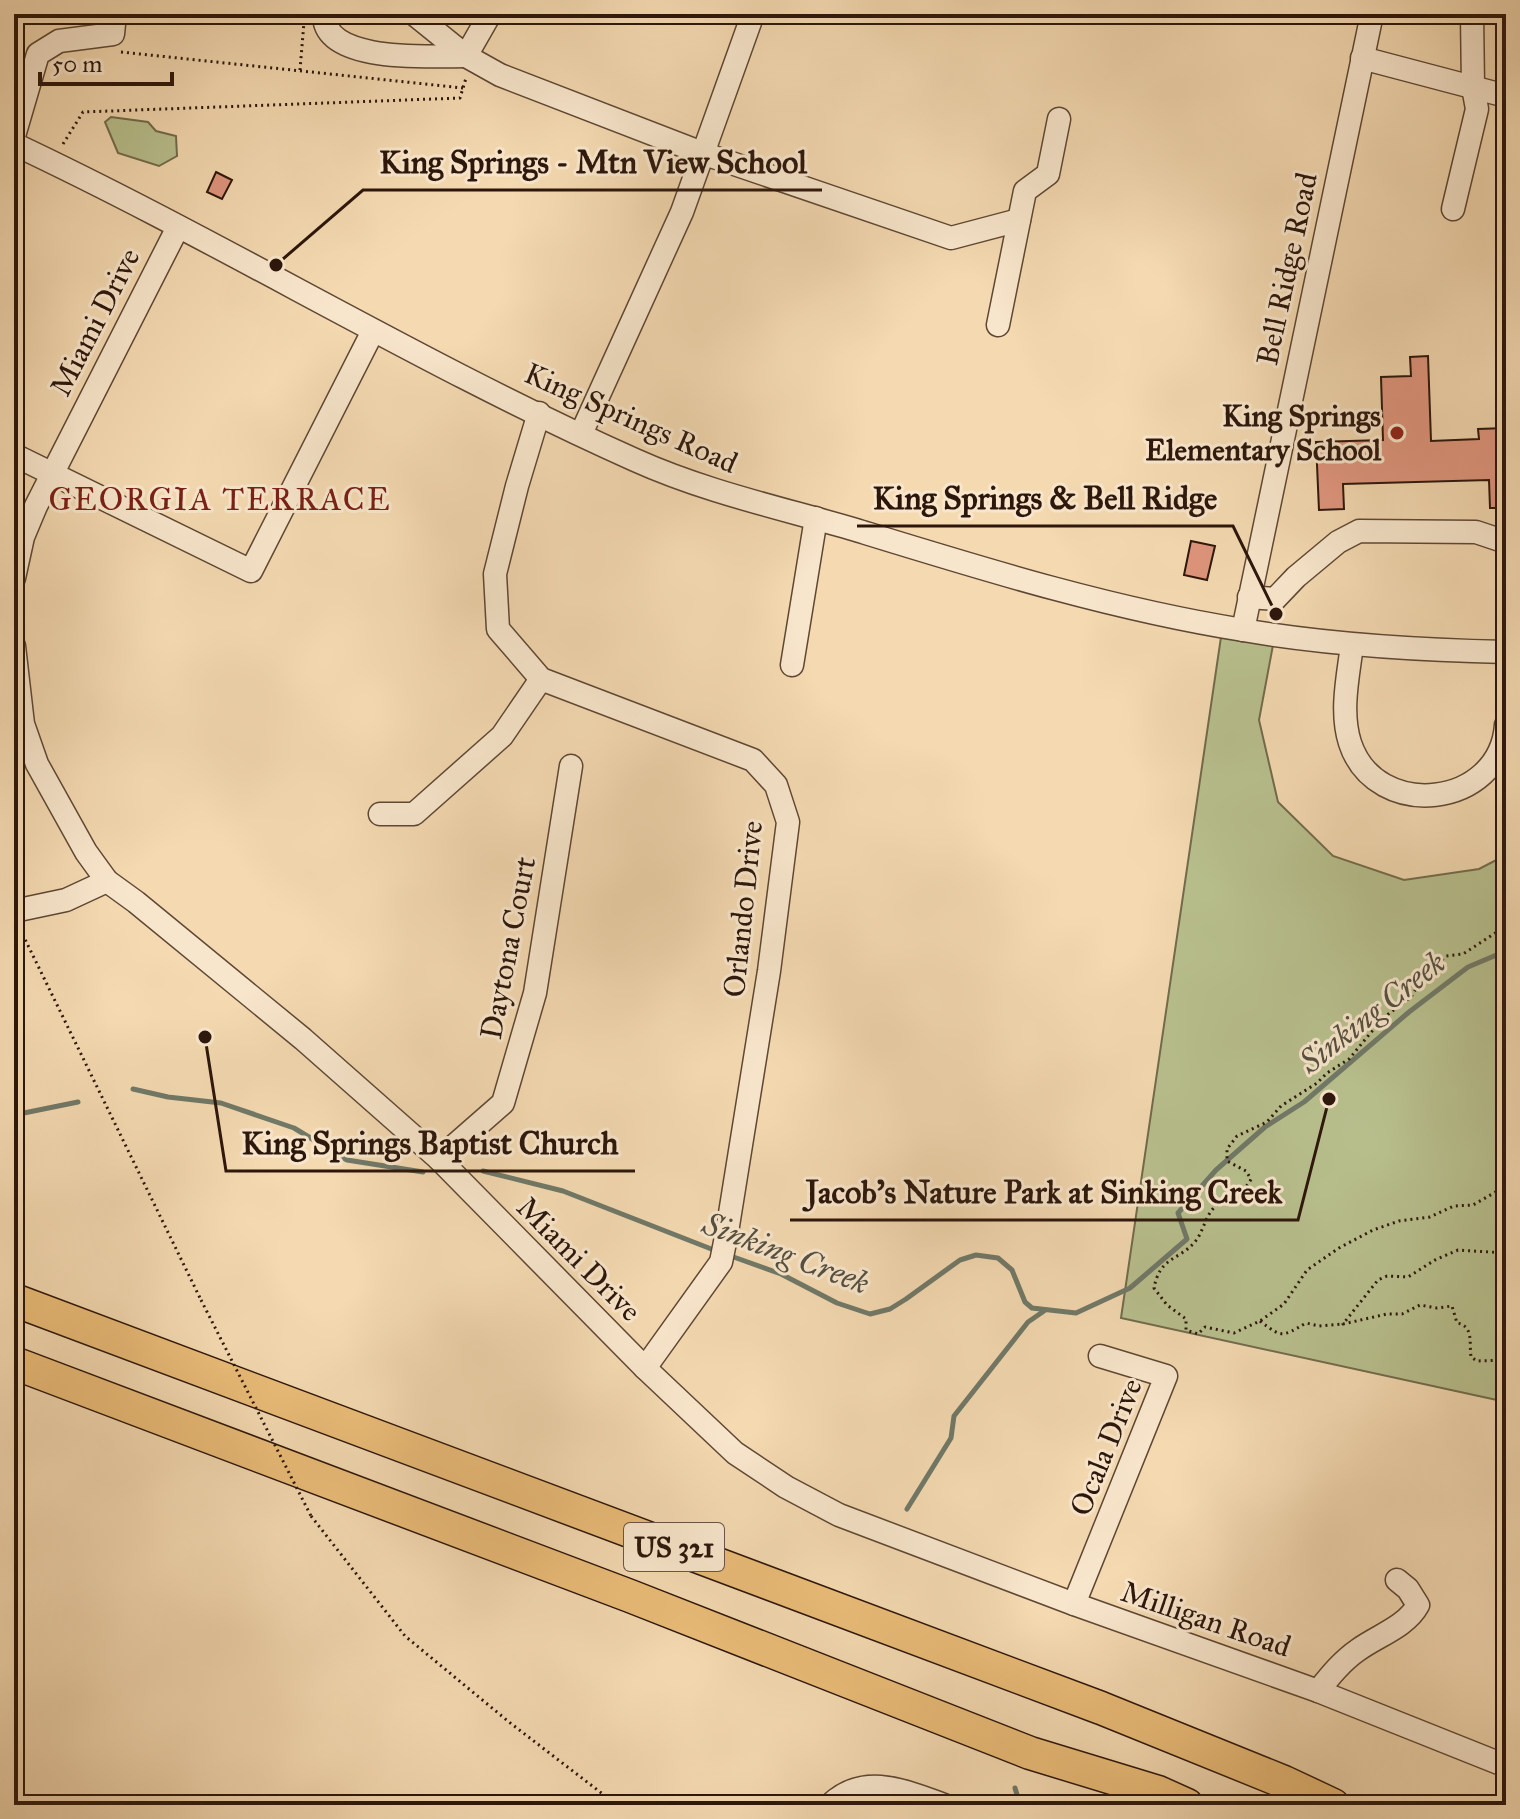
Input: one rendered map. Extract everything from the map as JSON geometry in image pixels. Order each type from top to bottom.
[{"type":"highway","points":[[14,1282],[166,1357]]},
{"type":"highway","name":"US 321","points":[[14,1300],[1073,1697],[1284,1782],[1333,1805]]},
{"type":"highway","name":"US 321","points":[[14,1363],[630,1596],[1030,1753],[1158,1792],[1187,1805]]},
{"type":"highway","points":[[14,1388],[156,1419]]},
{"type":"street","points":[[324,14],[324,22],[334,39],[354,50],[469,58]]},
{"type":"street","points":[[414,14],[469,58],[500,75],[702,153],[951,238],[1019,220]]},
{"type":"street","points":[[469,58],[490,14]]},
{"type":"street","points":[[581,434],[682,212],[753,14]]},
{"type":"street","name":"Bell Ridge Road","points":[[1243,630],[1372,14]]},
{"type":"street","points":[[1453,209],[1477,109],[1473,87],[1472,14]]},
{"type":"street","points":[[14,136],[38,54],[59,41],[114,24]]},
{"type":"street","points":[[1362,58],[1506,96]]},
{"type":"street","points":[[998,325],[1025,191],[1048,174],[1059,119]]},
{"type":"street","name":"King Springs Road","points":[[14,144],[373,331],[634,460],[692,483],[1037,585],[1243,630],[1352,645],[1429,651],[1506,652]]},
{"type":"street","name":"Miami Drive","points":[[14,578],[23,537],[52,472],[178,227]]},
{"type":"street","points":[[14,455],[251,571],[373,331]]},
{"type":"street","name":"Orlando Drive","points":[[539,413],[495,574],[498,629],[541,679],[753,760],[776,785],[788,822],[769,971],[721,1262],[645,1368]]},
{"type":"street","points":[[792,665],[816,518]]},
{"type":"street","points":[[1249,597],[1275,599],[1338,542],[1359,531],[1476,532],[1506,542]]},
{"type":"street","points":[[1352,645],[1345,723],[1351,746],[1374,779],[1393,790],[1432,797],[1451,794],[1466,786],[1492,764],[1501,747],[1506,725]]},
{"type":"street","name":"Miami Drive","points":[[14,646],[23,724],[37,764],[86,852],[107,881],[291,1029],[439,1159],[645,1368],[735,1453],[786,1487],[839,1515],[1074,1604]]},
{"type":"street","points":[[380,814],[414,814],[502,736],[541,679]]},
{"type":"street","name":"Daytona Court","points":[[439,1159],[503,1103],[535,993],[571,766]]},
{"type":"street","points":[[14,911],[66,900],[107,881]]},
{"type":"street","name":"Ocala Drive","points":[[1074,1604],[1166,1376],[1100,1356]]},
{"type":"street","points":[[1397,1580],[1408,1589],[1418,1605],[1412,1616],[1357,1650],[1336,1668],[1318,1691],[1506,1766]]},
{"type":"street","name":"Milligan Road","points":[[1074,1604],[1318,1691]]},
{"type":"street","points":[[830,1805],[853,1788],[879,1784],[944,1805]]},
{"type":"path","points":[[300,71],[305,14]]},
{"type":"path","points":[[114,24],[112,51],[463,88]]},
{"type":"path","points":[[52,162],[83,112],[460,98],[469,58]]},
{"type":"path","points":[[14,917],[201,1300],[311,1516],[405,1636],[509,1722],[617,1805]]},
{"type":"path","points":[[1506,926],[1463,954],[1446,956],[1422,979],[1411,997],[1383,1018],[1349,1059],[1281,1106],[1267,1122],[1250,1128],[1229,1144],[1227,1161],[1246,1171],[1251,1179],[1248,1187],[1213,1208],[1195,1243],[1163,1266],[1156,1276],[1154,1288],[1167,1305],[1186,1319],[1186,1330],[1198,1334],[1205,1327],[1234,1333],[1260,1321],[1284,1304],[1307,1270],[1339,1248],[1373,1230],[1399,1221],[1430,1217],[1454,1206],[1473,1205],[1506,1186]]},
{"type":"path","points":[[1343,1324],[1378,1280],[1387,1276],[1408,1277],[1458,1250],[1506,1253]]},
{"type":"path","points":[[1260,1321],[1278,1335],[1287,1335],[1306,1323],[1319,1326],[1343,1324],[1387,1314],[1402,1314],[1420,1305],[1452,1306],[1457,1323],[1464,1324],[1469,1331],[1471,1357],[1477,1361],[1506,1360]]},
{"type":"green space","points":[[111,117],[148,122],[156,131],[176,136],[177,156],[159,166],[118,153],[105,122]]},
{"type":"green space","points":[[1221,637],[1273,645],[1259,720],[1278,802],[1333,856],[1404,880],[1479,869],[1506,855],[1506,1402],[1121,1318]]},
{"type":"building","points":[[216,172],[232,180],[222,199],[207,192]]},
{"type":"building","name":"King Springs Elementary School","points":[[1428,356],[1431,441],[1479,439],[1478,429],[1506,428],[1506,508],[1490,508],[1489,480],[1343,484],[1344,509],[1319,510],[1316,442],[1383,440],[1381,377],[1411,376],[1410,357]]},
{"type":"building","points":[[1191,541],[1215,546],[1207,580],[1184,575]]},
{"type":"waterway","name":"Sinking Creek","points":[[728,1255],[781,1274],[837,1303],[870,1314],[890,1309],[960,1260],[976,1255],[998,1258],[1012,1270],[1025,1302],[1032,1308],[1076,1313],[1130,1288],[1187,1239],[1178,1213],[1216,1170],[1265,1127],[1304,1102],[1409,1012],[1468,967],[1506,951]]},
{"type":"waterway","name":"Sinking Creek","points":[[133,1089],[168,1097],[221,1103],[294,1128],[347,1160],[423,1172]]},
{"type":"waterway","name":"Sinking Creek","points":[[14,1115],[78,1102]]},
{"type":"waterway","name":"Sinking Creek","points":[[483,1171],[563,1191],[719,1252]]},
{"type":"waterway","points":[[907,1509],[951,1438],[954,1416],[1028,1322],[1044,1311]]},
{"type":"waterway","points":[[1015,1788],[1020,1805]]},
{"type":"place","name":"King Springs - Mtn View School","points":[[276,265]]},
{"type":"place","name":"King Springs Elementary School","points":[[1397,433]]},
{"type":"place","name":"King Springs & Bell Ridge","points":[[1276,614]]},
{"type":"place","name":"King Springs Baptist Church","points":[[205,1037]]},
{"type":"place","name":"Jacob's Nature Park at Sinking Creek","points":[[1329,1099]]},
{"type":"district","name":"GEORGIA TERRACE","points":[[220,499]]}]
